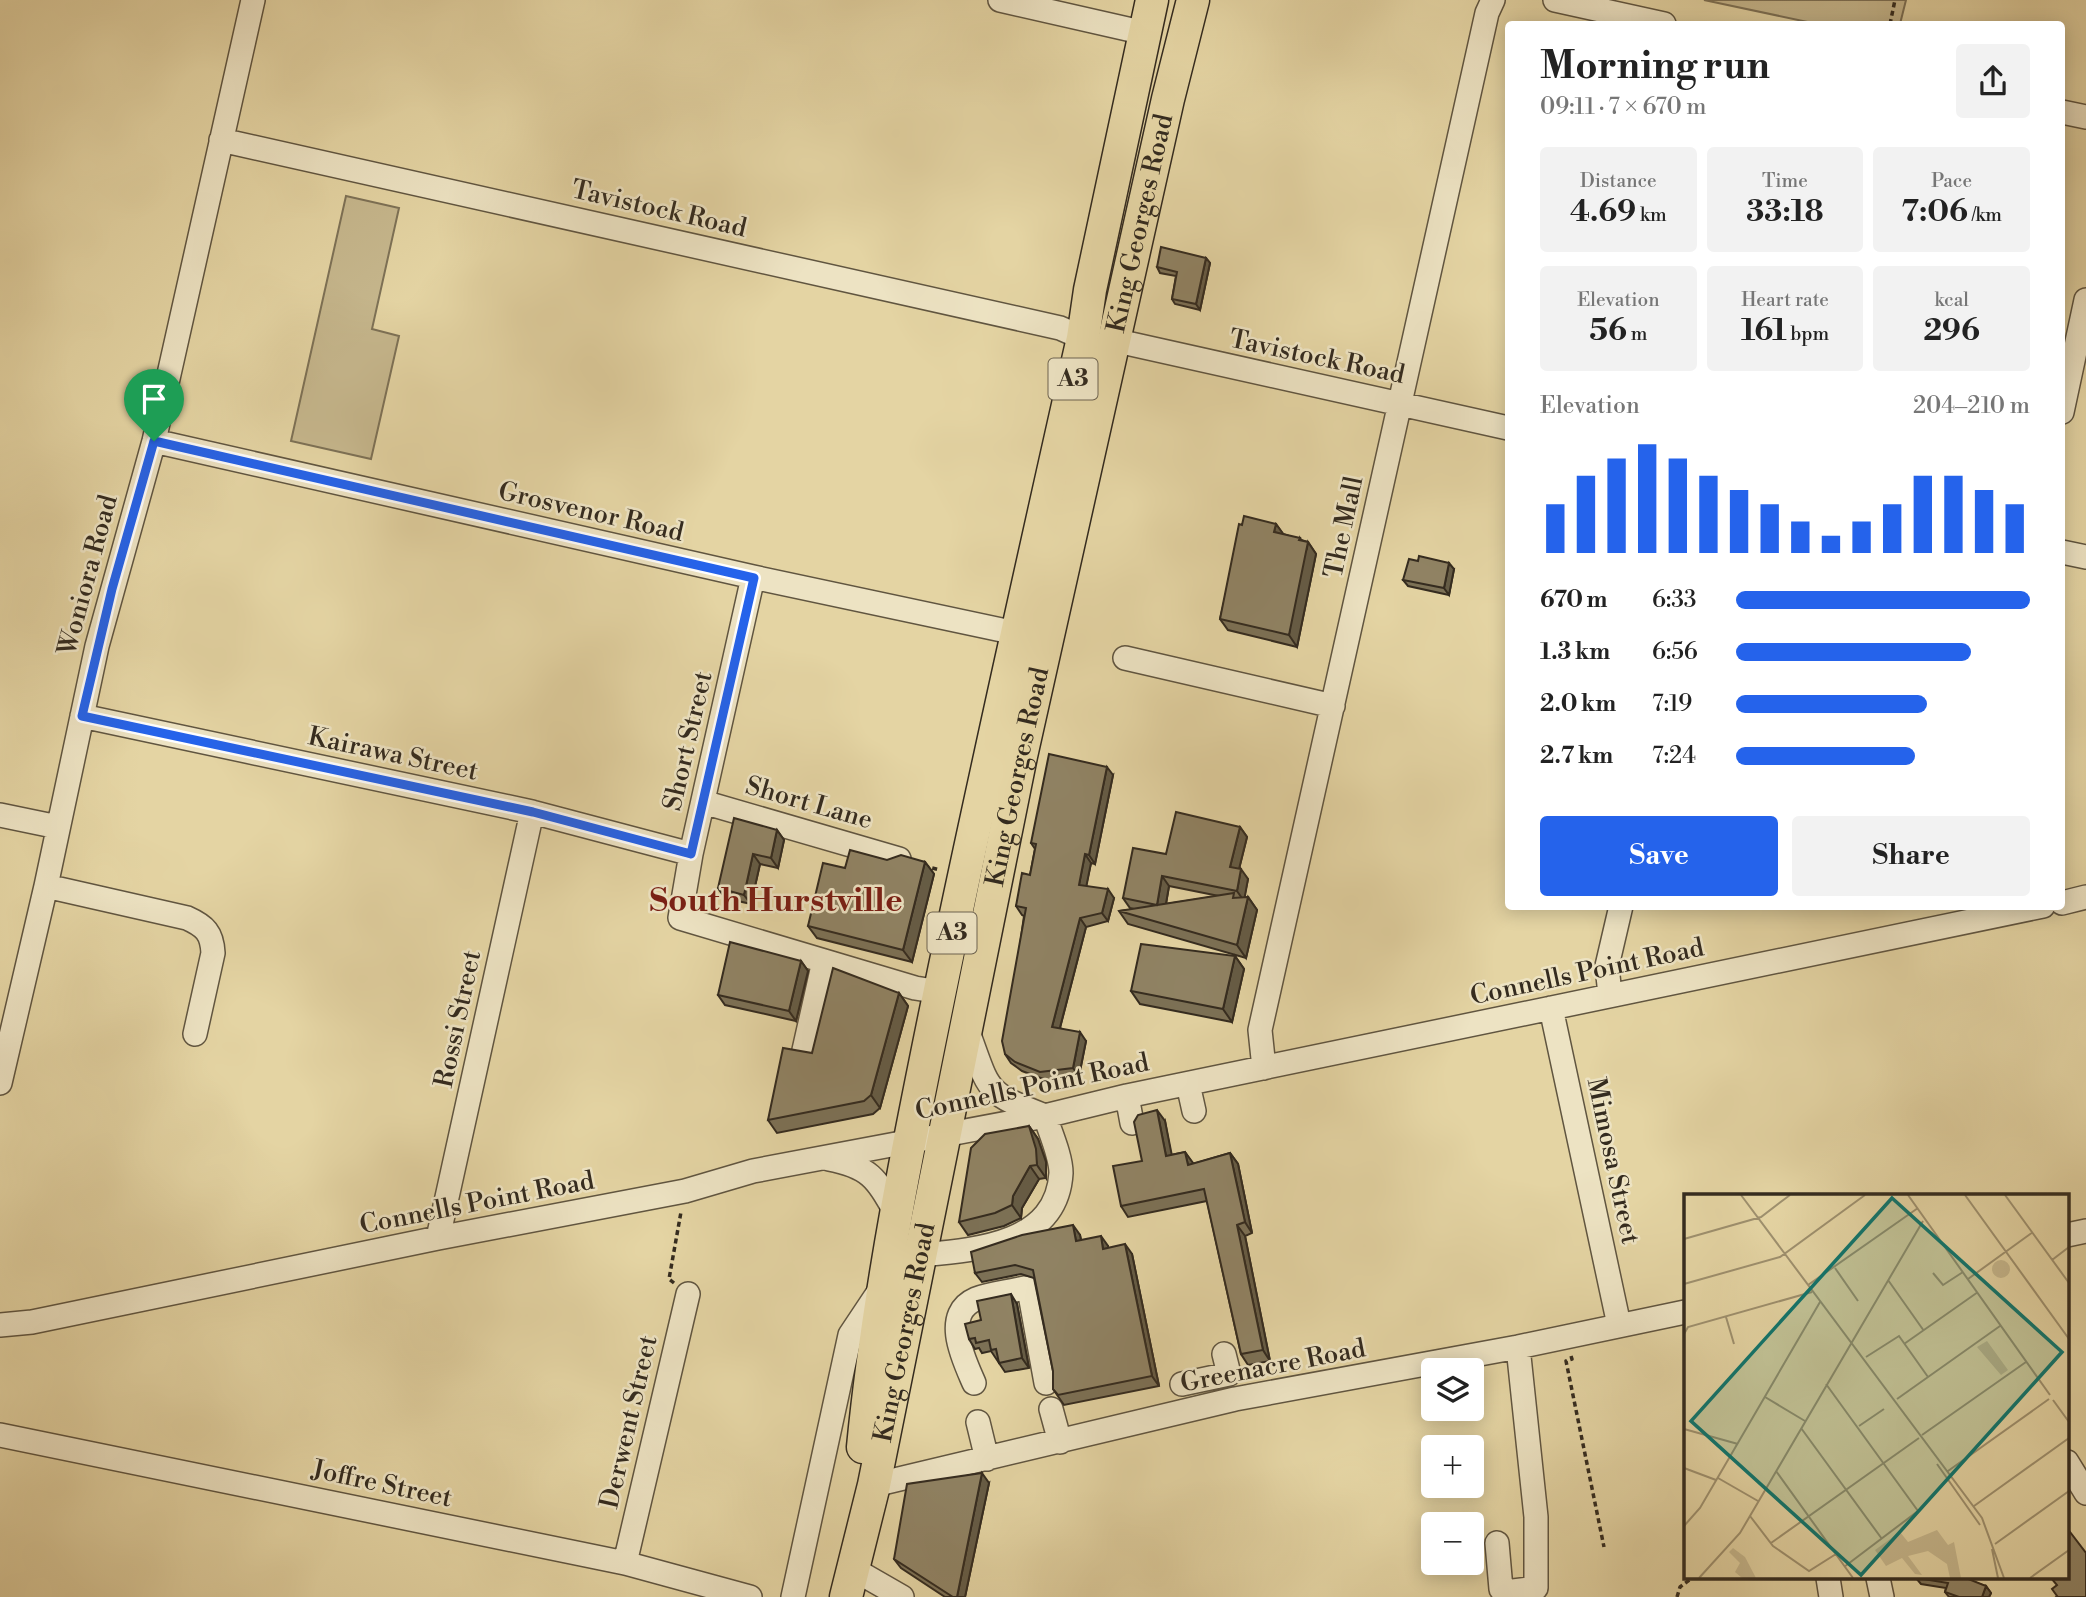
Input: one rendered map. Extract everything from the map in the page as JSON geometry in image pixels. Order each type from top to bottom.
[{"type":"highway","name":"King Georges Road","points":[[850,1584],[874,1485],[919,1255],[968,1032],[1098,339],[1090,290],[1152,0]]},
{"type":"highway","points":[[1168,99],[1156,43],[1145,33],[1158,27],[1171,13],[1175,0]]},
{"type":"highway","name":"King Georges Road","points":[[839,1597],[841,1569],[861,1463],[873,1338],[908,1141],[1016,634],[1168,99],[1193,0]]},
{"type":"street","name":"Woniora Road","points":[[0,1083],[47,886],[109,600],[154,441],[253,0]]},
{"type":"street","points":[[1000,0],[1145,33]]},
{"type":"street","name":"The Mall","points":[[1264,1069],[1259,1030],[1487,13],[1493,0]]},
{"type":"street","points":[[1555,0],[1650,21]]},
{"type":"street","points":[[2065,113],[2086,117]]},
{"type":"street","name":"Tavistock Road","points":[[221,140],[1060,328],[1098,339],[1505,427]]},
{"type":"street","points":[[2065,398],[2086,300]]},
{"type":"street","name":"Grosvenor Road","points":[[154,441],[754,578],[1016,634]]},
{"type":"street","points":[[2065,553],[2086,557]]},
{"type":"street","name":"Short Street","points":[[754,578],[691,854],[680,918],[824,961]]},
{"type":"street","points":[[1125,658],[1333,706]]},
{"type":"street","name":"Kairawa Street","points":[[82,716],[533,812],[691,854]]},
{"type":"street","name":"Short Lane","points":[[703,802],[899,859]]},
{"type":"street","name":"Rossi Street","points":[[438,1238],[533,812]]},
{"type":"street","points":[[0,815],[58,827]]},
{"type":"street","points":[[47,886],[187,918],[205,927],[212,941],[213,953],[195,1034]]},
{"type":"street","points":[[2065,902],[2086,897]]},
{"type":"street","points":[[1610,995],[1607,966],[1620,910]]},
{"type":"street","name":"Connells Point Road","points":[[0,1325],[32,1322],[438,1238],[685,1191],[753,1171],[1045,1116],[1127,1096],[1551,1009],[1950,916],[2006,910]]},
{"type":"street","points":[[804,1050],[824,961],[940,992]]},
{"type":"street","name":"Mimosa Street","points":[[1551,1009],[1619,1325]]},
{"type":"street","points":[[919,1255],[1002,1244],[1036,1225],[1053,1207],[1061,1171],[1045,1116],[1000,1099],[984,1079],[968,1032]]},
{"type":"street","points":[[1188,1084],[1194,1111]]},
{"type":"street","points":[[1127,1096],[1132,1123]]},
{"type":"street","points":[[822,1158],[852,1164],[875,1177],[896,1213]]},
{"type":"street","points":[[2068,1235],[2086,1231]]},
{"type":"street","points":[[793,1597],[850,1335],[884,1283]]},
{"type":"street","points":[[965,1308],[975,1300],[1024,1288],[1030,1289],[1046,1383]]},
{"type":"street","name":"Derwent Street","points":[[625,1563],[688,1294]]},
{"type":"street","name":"Greenacre Road","points":[[874,1485],[1235,1399],[1517,1347],[1684,1312]]},
{"type":"street","name":"Connells Point Road","points":[[0,1334],[32,1322]]},
{"type":"street","points":[[1497,1542],[1501,1589],[1505,1592],[1536,1588],[1534,1493],[1517,1347]]},
{"type":"street","points":[[1188,1411],[1180,1375],[1226,1364],[1235,1399]]},
{"type":"street","points":[[1052,1409],[1060,1442]]},
{"type":"street","points":[[978,1422],[987,1459]]},
{"type":"street","name":"Joffre Street","points":[[0,1435],[625,1563],[750,1597]]},
{"type":"street","points":[[2068,1464],[2086,1493]]},
{"type":"street","points":[[850,1584],[902,1597]]},
{"type":"path","points":[[1891,21],[1895,0]]},
{"type":"path","points":[[681,1212],[669,1279],[688,1294]]},
{"type":"path","points":[[1568,1336],[1572,1359],[1566,1361],[1604,1547]]},
{"type":"path","points":[[1677,1597],[1680,1587],[1689,1580]]},
{"type":"shaded area","points":[[1704,0],[1906,0],[1901,21],[1803,21]]},
{"type":"shaded area","points":[[346,196],[399,208],[372,329],[399,336],[371,459],[291,441]]},
{"type":"building","points":[[1161,247],[1206,258],[1196,304],[1172,299],[1177,272],[1157,267]]},
{"type":"building","points":[[1244,516],[1276,524],[1274,532],[1308,542],[1289,635],[1220,619],[1239,524],[1242,525]]},
{"type":"building","points":[[1419,556],[1449,563],[1444,588],[1403,580],[1409,559],[1418,561]]},
{"type":"building","points":[[1049,754],[1107,767],[1089,855],[1085,854],[1079,885],[1108,889],[1102,913],[1080,918],[1052,1027],[1080,1032],[1073,1068],[1040,1072],[1015,1062],[1005,1054],[1002,1041],[1026,908],[1016,906],[1022,873],[1030,875],[1036,844],[1031,843]]},
{"type":"building","points":[[1176,812],[1240,827],[1230,867],[1241,869],[1237,891],[1162,876],[1157,905],[1123,898],[1133,848],[1166,854]]},
{"type":"building","points":[[734,818],[777,830],[771,858],[753,854],[744,895],[718,888]]},
{"type":"building","points":[[850,850],[887,860],[901,855],[925,862],[903,950],[808,926],[823,863],[845,868]]},
{"type":"building","points":[[1234,893],[1233,898],[1248,897],[1237,945],[1119,911]]},
{"type":"building","points":[[730,942],[801,961],[789,1011],[718,995]]},
{"type":"building","points":[[1141,944],[1235,956],[1223,1009],[1131,991]]},
{"type":"building","points":[[833,968],[899,993],[871,1095],[864,1101],[768,1120],[783,1048],[812,1053]]},
{"type":"building","points":[[1157,1110],[1166,1156],[1185,1152],[1188,1165],[1230,1153],[1245,1222],[1237,1225],[1263,1350],[1241,1354],[1204,1189],[1121,1206],[1113,1166],[1142,1161],[1134,1122],[1138,1115]]},
{"type":"building","points":[[1029,1126],[1036,1149],[1037,1165],[1030,1166],[1013,1196],[1012,1205],[995,1213],[959,1222],[971,1148],[985,1134]]},
{"type":"building","points":[[1073,1225],[1076,1241],[1101,1236],[1103,1249],[1125,1244],[1152,1376],[1058,1395],[1053,1389],[1053,1371],[1033,1270],[1015,1265],[975,1273],[971,1252],[1022,1235]]},
{"type":"building","points":[[1011,1294],[1022,1358],[999,1363],[996,1349],[991,1350],[989,1340],[976,1343],[975,1338],[969,1339],[965,1324],[981,1320],[977,1301]]},
{"type":"building","points":[[982,1473],[957,1597],[953,1597],[894,1559],[907,1484]]},
{"type":"building","points":[[2068,1529],[2086,1553],[2086,1597],[2056,1597],[2052,1589],[2057,1585],[2053,1580],[2068,1580]]},
{"type":"building","points":[[1929,1580],[1971,1580],[1986,1586],[1982,1597],[1959,1597],[1945,1592],[1948,1583]]},
{"type":"district","name":"South Hurstville","points":[[776,901]]},
{"type":"route","points":[[154,441],[754,578],[691,854],[533,812],[82,716],[97,646],[154,441]]}]
